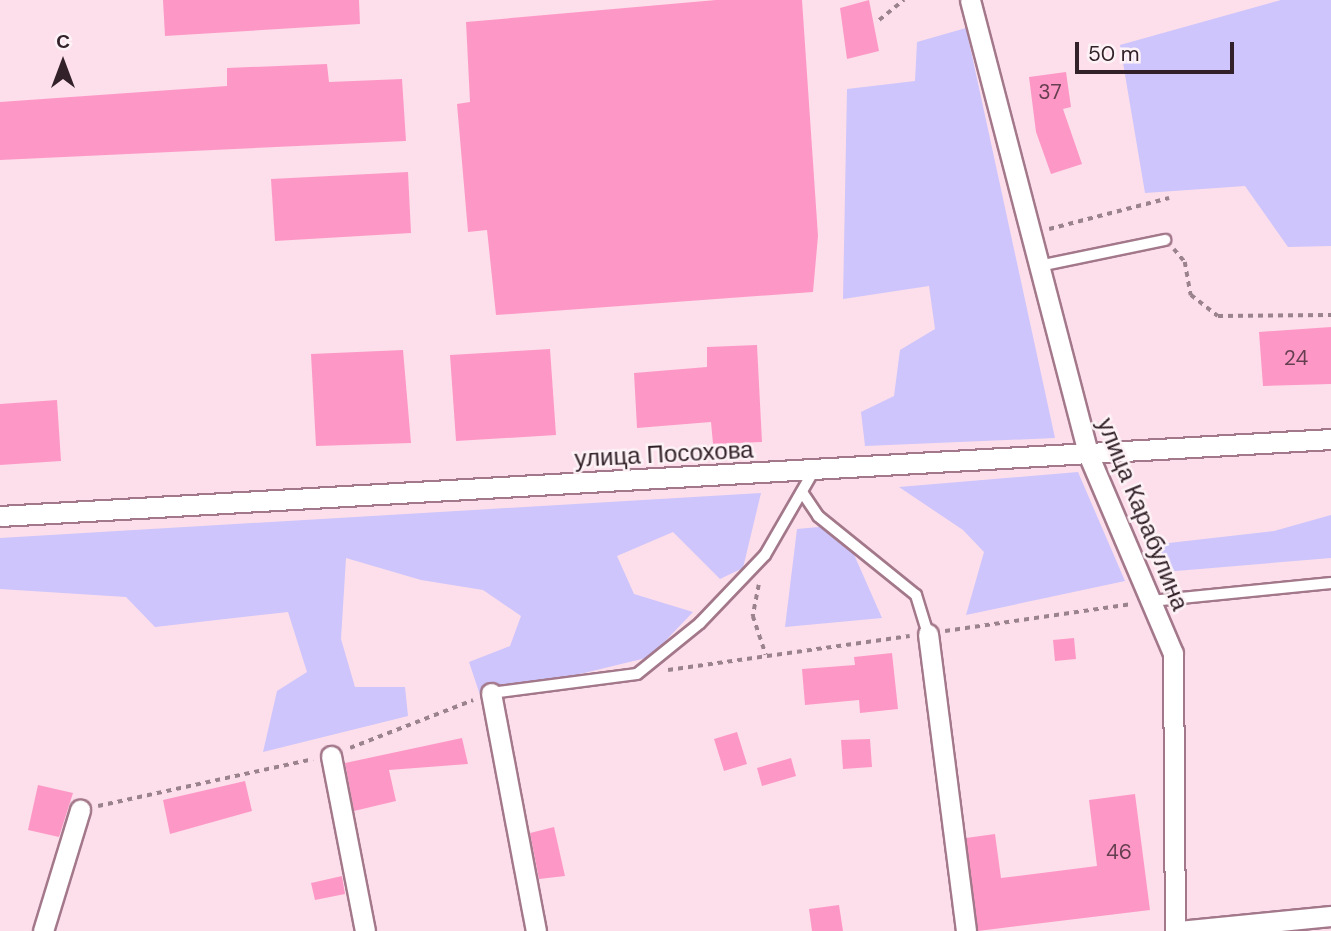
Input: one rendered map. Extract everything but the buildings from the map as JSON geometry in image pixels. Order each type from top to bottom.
[{"type":"street","name":"улица Карабулина","points":[[970,0],[1088,454],[1173,653],[1177,931]]},
{"type":"street","name":"улица Посохова","points":[[0,516],[1331,439]]},
{"type":"street","points":[[928,634],[966,931]]},
{"type":"street","points":[[491,693],[536,931]]},
{"type":"street","points":[[331,755],[365,931]]},
{"type":"street","points":[[43,931],[80,810]]},
{"type":"street","points":[[1177,931],[1331,916]]},
{"type":"lane","points":[[1039,266],[1165,240]]},
{"type":"lane","points":[[491,693],[637,674],[700,623],[765,555],[815,470]]},
{"type":"lane","points":[[802,492],[818,516],[916,594],[928,634]]},
{"type":"lane","points":[[1151,601],[1331,583]]},
{"type":"path","points":[[879,20],[904,0]]},
{"type":"path","points":[[1030,233],[1169,198]]},
{"type":"path","points":[[1165,240],[1185,262],[1191,295],[1219,316],[1331,315]]},
{"type":"path","points":[[765,555],[753,617],[766,655]]},
{"type":"path","points":[[637,674],[1151,601]]},
{"type":"path","points":[[80,810],[331,755],[491,693]]},
{"type":"shaded area","points":[[1281,0],[1331,0],[1331,246],[1288,247],[1245,186],[1145,193],[1120,45]]},
{"type":"shaded area","points":[[966,28],[1055,438],[865,446],[861,412],[894,396],[900,350],[935,329],[929,286],[843,299],[847,89],[915,81],[917,42]]},
{"type":"shaded area","points":[[1078,472],[1125,581],[966,615],[984,552],[963,530],[899,487]]},
{"type":"shaded area","points":[[761,493],[743,568],[720,579],[673,532],[617,556],[634,594],[693,612],[650,657],[481,698],[469,662],[510,646],[521,616],[483,590],[421,580],[346,558],[341,639],[355,687],[405,687],[408,716],[263,752],[277,691],[307,672],[288,612],[155,627],[126,597],[0,589],[0,538]]},
{"type":"shaded area","points":[[1331,515],[1331,558],[1164,572],[1160,544],[1274,531]]},
{"type":"shaded area","points":[[841,525],[882,618],[785,627],[797,529]]}]
